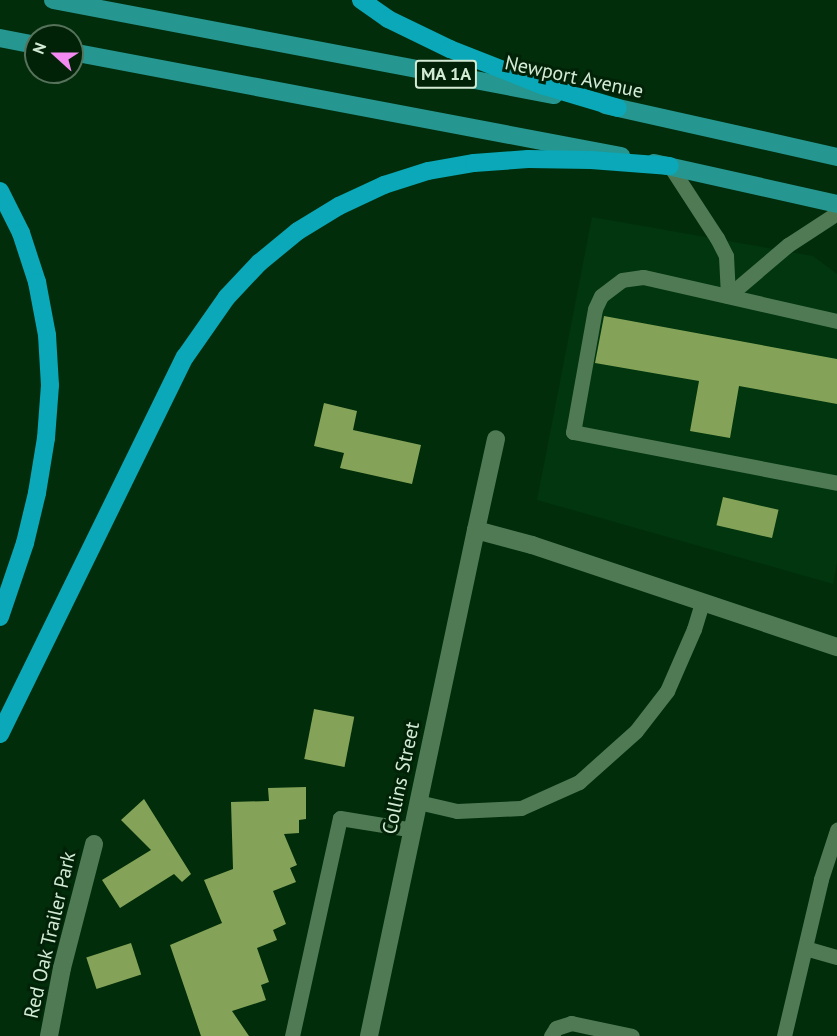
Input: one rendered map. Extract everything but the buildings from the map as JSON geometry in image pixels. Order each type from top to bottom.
[{"type":"highway","points":[[361,0],[388,19],[450,49],[544,86],[618,108]]},
{"type":"highway","points":[[0,734],[185,357],[227,297],[259,263],[298,231],[339,206],[384,184],[428,171],[474,163],[528,159],[591,160],[670,166]]},
{"type":"highway","points":[[0,191],[21,233],[37,282],[50,369],[49,411],[37,493],[26,543],[0,617]]},
{"type":"main road","name":"Newport Avenue","points":[[53,0],[618,108],[837,157]]},
{"type":"main road","points":[[0,38],[24,43]]},
{"type":"main road","name":"MA 1A","points":[[84,54],[670,166],[837,204]]},
{"type":"street","name":"Collins Street","points":[[369,1036],[496,439]]},
{"type":"street","points":[[477,530],[532,545],[837,648]]},
{"type":"street","name":"Red Oak Trailer Park","points":[[49,1036],[62,968],[94,844]]},
{"type":"lane","points":[[670,166],[717,238],[726,256],[728,296]]},
{"type":"lane","points":[[728,296],[788,245],[837,213]]},
{"type":"lane","points":[[837,321],[642,278],[622,280],[612,285],[601,296],[595,309],[573,432],[837,483]]},
{"type":"lane","points":[[418,802],[458,811],[521,808],[579,782],[636,730],[667,691],[694,629],[702,602]]},
{"type":"lane","points":[[292,1036],[340,818],[412,830]]},
{"type":"lane","points":[[784,1036],[821,879],[837,830]]},
{"type":"lane","points":[[805,948],[837,957]]},
{"type":"lane","points":[[551,1036],[556,1028],[572,1023],[632,1036]]},
{"type":"shaded area","points":[[592,217],[813,256],[837,274],[837,563],[833,584],[537,500]]}]
